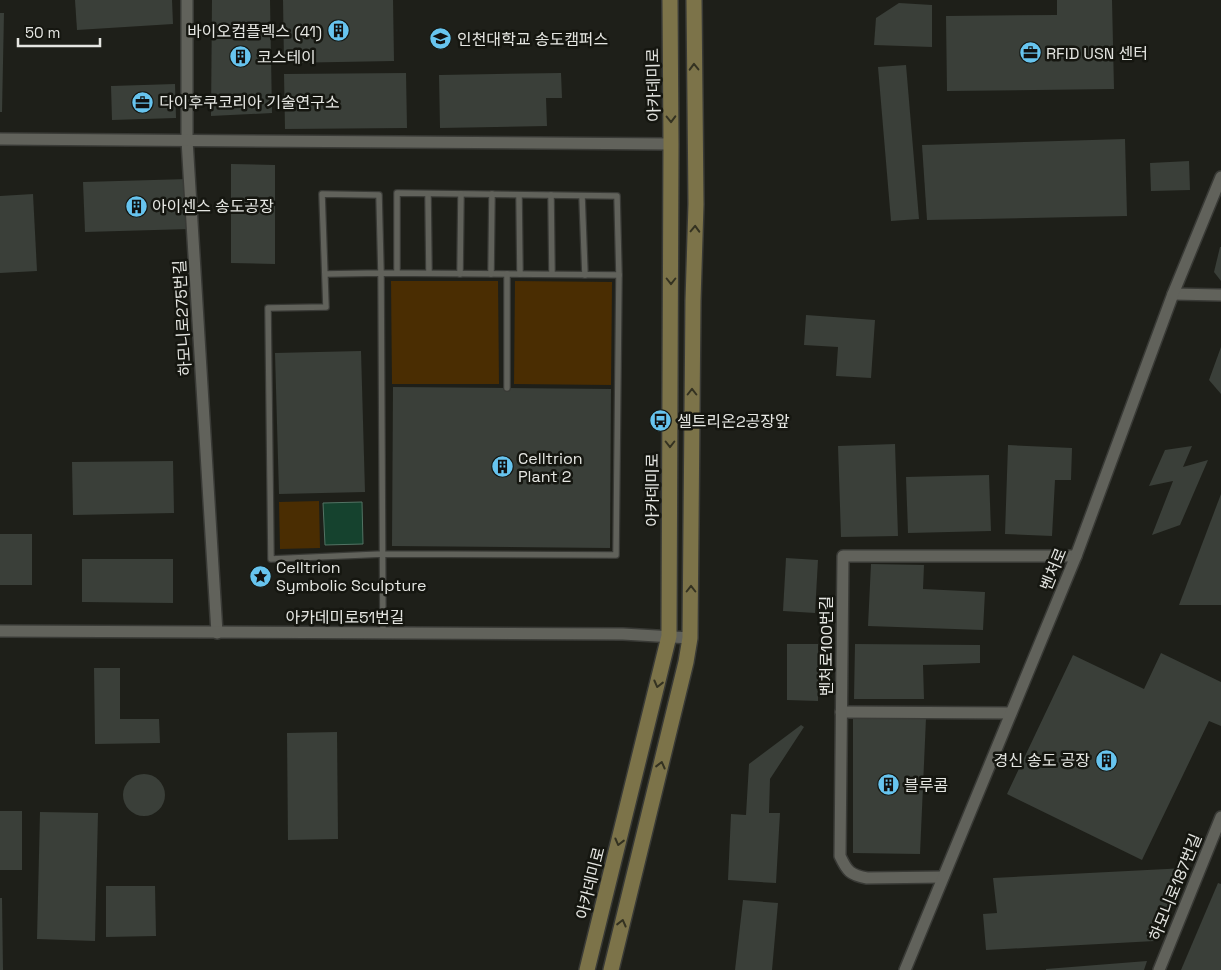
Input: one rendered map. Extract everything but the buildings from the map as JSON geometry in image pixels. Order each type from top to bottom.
[{"type":"main road","name":"아카데미로","points":[[586,970],[668,636],[670,0]]},
{"type":"main road","points":[[611,970],[686,662],[690,638],[692,301],[696,204],[694,0]]},
{"type":"street","name":"하모니로275번길","points":[[187,0],[187,140],[217,633]]},
{"type":"street","points":[[0,139],[671,144]]},
{"type":"street","name":"벤처로","points":[[905,970],[1076,556],[1173,294],[1221,177]]},
{"type":"street","points":[[1173,294],[1221,295]]},
{"type":"street","name":"벤처로100번길","points":[[943,877],[867,878],[855,876],[845,868],[840,856],[843,556],[1076,556]]},
{"type":"street","name":"아카데미로51번길","points":[[0,631],[624,634],[690,638]]},
{"type":"street","points":[[841,712],[1011,713]]},
{"type":"street","name":"하모니로187번길","points":[[1159,970],[1221,817]]},
{"type":"lane","points":[[383,633],[383,554],[381,273],[379,195],[322,194],[326,307],[268,308],[272,559],[383,554],[616,555],[619,275],[617,196],[397,193],[397,273]]},
{"type":"lane","points":[[428,194],[429,273]]},
{"type":"lane","points":[[460,274],[461,194]]},
{"type":"lane","points":[[491,274],[492,194]]},
{"type":"lane","points":[[519,195],[520,274]]},
{"type":"lane","points":[[551,196],[552,274]]},
{"type":"lane","points":[[582,196],[585,275]]},
{"type":"lane","points":[[325,274],[619,275]]},
{"type":"lane","points":[[507,274],[507,388]]},
{"type":"shaded area","points":[[391,281],[498,281],[499,384],[392,384]]},
{"type":"shaded area","points":[[515,281],[612,282],[611,385],[514,384]]},
{"type":"shaded area","points":[[319,501],[320,548],[280,549],[279,502]]},
{"type":"shaded area","points":[[362,502],[363,544],[325,545],[323,503]]},
{"type":"place","name":"바이오컴플렉스 (41)","points":[[338,31]]},
{"type":"place","name":"인천대학교 송도캠퍼스","points":[[441,39]]},
{"type":"place","name":"RFID USN 센터","points":[[1030,53]]},
{"type":"place","name":"코스테이","points":[[241,57]]},
{"type":"place","name":"다이후쿠코리아 기술연구소","points":[[143,102]]},
{"type":"place","name":"아이센스 송도공장","points":[[136,206]]},
{"type":"place","name":"셀트리온2공장앞","points":[[661,421]]},
{"type":"place","name":"Celltrion Plant 2","points":[[502,467]]},
{"type":"place","name":"Celltrion Symbolic Sculpture","points":[[260,576]]},
{"type":"place","name":"경신 송도 공장","points":[[1106,760]]},
{"type":"place","name":"블루콤","points":[[888,785]]}]
